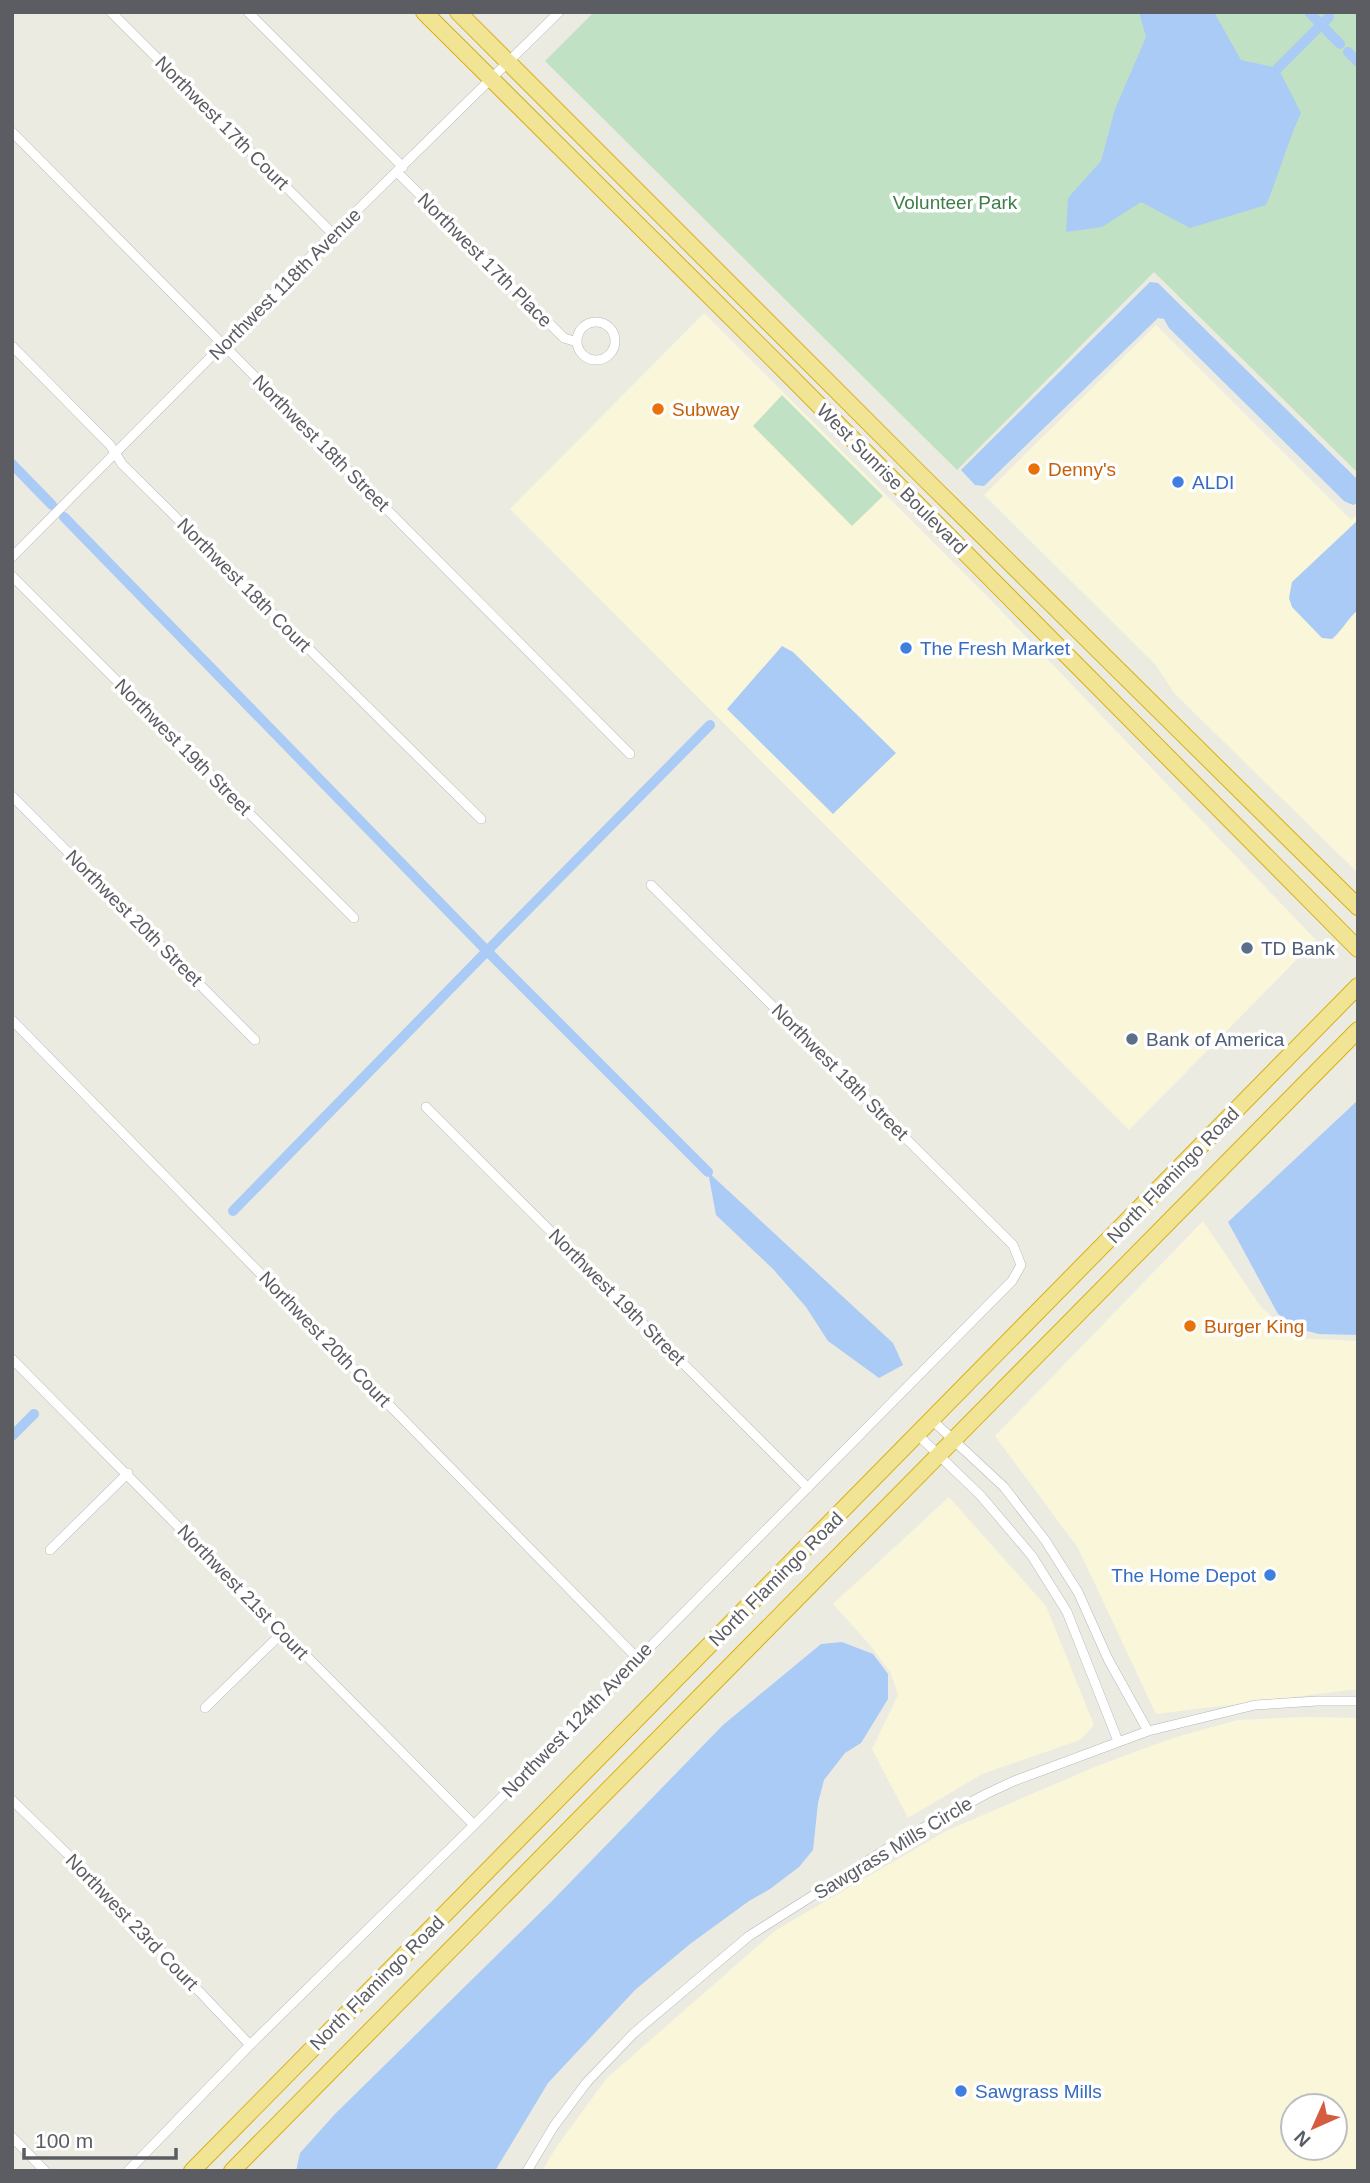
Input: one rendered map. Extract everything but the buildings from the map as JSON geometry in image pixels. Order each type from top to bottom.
[{"type":"highway","name":"West Sunrise Boulevard","points":[[424,12],[789,375],[1358,949]]},
{"type":"highway","name":"West Sunrise Boulevard","points":[[458,12],[1358,907]]},
{"type":"highway","name":"North Flamingo Road","points":[[192,2171],[1358,986]]},
{"type":"highway","name":"North Flamingo Road","points":[[232,2171],[1358,1030]]},
{"type":"street","name":"Northwest 17th Court","points":[[111,12],[333,234]]},
{"type":"street","name":"Northwest 17th Place","points":[[248,12],[564,338],[577,342]]},
{"type":"street","name":"Northwest 118th Avenue","points":[[12,557],[333,234],[559,12]]},
{"type":"street","name":"Northwest 18th Street","points":[[12,132],[630,754]]},
{"type":"street","name":"Northwest 17th Place","points":[[595,322],[606,325],[614,334],[615,340],[614,347],[606,357],[594,360],[582,354],[577,342],[580,331],[589,323],[595,322]]},
{"type":"street","name":"Northwest 18th Court","points":[[12,346],[110,445],[122,464],[481,819]]},
{"type":"street","name":"Northwest 19th Street","points":[[12,576],[354,918]]},
{"type":"street","name":"Northwest 20th Street","points":[[12,796],[255,1040]]},
{"type":"street","name":"Northwest 18th Street","points":[[651,885],[1013,1245],[1021,1265]]},
{"type":"street","name":"Northwest 20th Court","points":[[12,1020],[638,1658]]},
{"type":"street","name":"Northwest 19th Street","points":[[426,1107],[808,1488]]},
{"type":"street","name":"Northwest 124th Avenue","points":[[128,2171],[250,2045],[474,1825],[808,1488],[1012,1281],[1021,1265]]},
{"type":"street","name":"Northwest 21st Court","points":[[12,1359],[128,1473],[282,1633],[474,1825]]},
{"type":"street","points":[[932,1420],[1004,1487],[1045,1541],[1078,1592],[1108,1659],[1148,1731]]},
{"type":"street","points":[[918,1434],[981,1496],[1032,1556],[1067,1612],[1118,1741]]},
{"type":"street","points":[[50,1550],[128,1473]]},
{"type":"street","points":[[205,1708],[282,1633]]},
{"type":"street","name":"Sawgrass Mills Circle","points":[[527,2171],[554,2126],[587,2082],[634,2033],[749,1936],[899,1841],[986,1794],[1148,1731],[1255,1705],[1358,1701]]},
{"type":"street","name":"Northwest 23rd Court","points":[[12,1800],[95,1881],[250,2045]]},
{"type":"street","points":[[12,2137],[45,2171]]},
{"type":"shaded area","points":[[704,313],[989,598],[1316,940],[1129,1130],[510,509]]},
{"type":"shaded area","points":[[1156,325],[1351,520],[1358,515],[1358,873],[1175,694],[1155,664],[984,495]]},
{"type":"shaded area","points":[[1203,1221],[1261,1307],[1297,1338],[1358,1341],[1358,1689],[1156,1714],[1078,1548],[995,1436]]},
{"type":"shaded area","points":[[949,1497],[1046,1606],[1094,1725],[1080,1740],[982,1774],[908,1818],[872,1749],[898,1695],[895,1685],[890,1672],[870,1645],[833,1604]]},
{"type":"shaded area","name":"Sawgrass Mills","points":[[1358,1718],[1358,2171],[542,2171],[606,2079],[776,1930],[946,1831],[1097,1766],[1176,1737],[1238,1720]]},
{"type":"green space","name":"Volunteer Park","points":[[594,12],[1358,12],[1358,473],[1154,272],[957,470],[545,61]]},
{"type":"green space","points":[[782,395],[883,496],[852,526],[753,426]]},
{"type":"water","points":[[1139,12],[1214,12],[1241,60],[1278,68],[1301,113],[1266,205],[1190,228],[1141,202],[1102,227],[1066,232],[1068,198],[1101,161],[1115,109],[1146,37]]},
{"type":"water","points":[[1150,282],[1158,283],[1358,480],[1358,503],[1353,505],[1344,501],[1169,328],[1164,319],[1158,318],[984,486],[975,485],[961,470]]},
{"type":"water","points":[[1358,520],[1358,610],[1332,639],[1322,638],[1292,607],[1289,598],[1292,582]]},
{"type":"water","points":[[782,646],[793,652],[896,753],[833,814],[727,709]]},
{"type":"water","points":[[1358,1100],[1358,1335],[1319,1334],[1303,1330],[1278,1314],[1228,1222]]},
{"type":"water","points":[[708,1172],[893,1343],[903,1365],[879,1378],[828,1341],[806,1307],[773,1269],[716,1215]]},
{"type":"water","points":[[842,1642],[873,1654],[888,1674],[888,1699],[861,1743],[845,1753],[824,1780],[818,1803],[813,1850],[799,1867],[690,1944],[635,1990],[548,2083],[495,2171],[296,2171],[300,2153],[335,2114],[551,1902],[723,1725],[821,1644]]},
{"type":"waterway","points":[[1309,12],[1340,44]]},
{"type":"waterway","points":[[1278,68],[1329,17]]},
{"type":"waterway","points":[[1348,52],[1358,62]]},
{"type":"waterway","points":[[12,464],[52,505]]},
{"type":"waterway","points":[[64,517],[487,951],[708,1172]]},
{"type":"waterway","points":[[233,1211],[710,725]]},
{"type":"waterway","points":[[12,1436],[34,1414]]},
{"type":"place","name":"Subway","points":[[658,409]]},
{"type":"place","name":"Denny's","points":[[1034,469]]},
{"type":"place","name":"ALDI","points":[[1178,482]]},
{"type":"place","name":"The Fresh Market","points":[[906,648]]},
{"type":"place","name":"TD Bank","points":[[1247,948]]},
{"type":"place","name":"Bank of America","points":[[1132,1039]]},
{"type":"place","name":"Burger King","points":[[1190,1326]]},
{"type":"place","name":"The Home Depot","points":[[1270,1575]]},
{"type":"place","name":"Sawgrass Mills","points":[[961,2091]]}]
